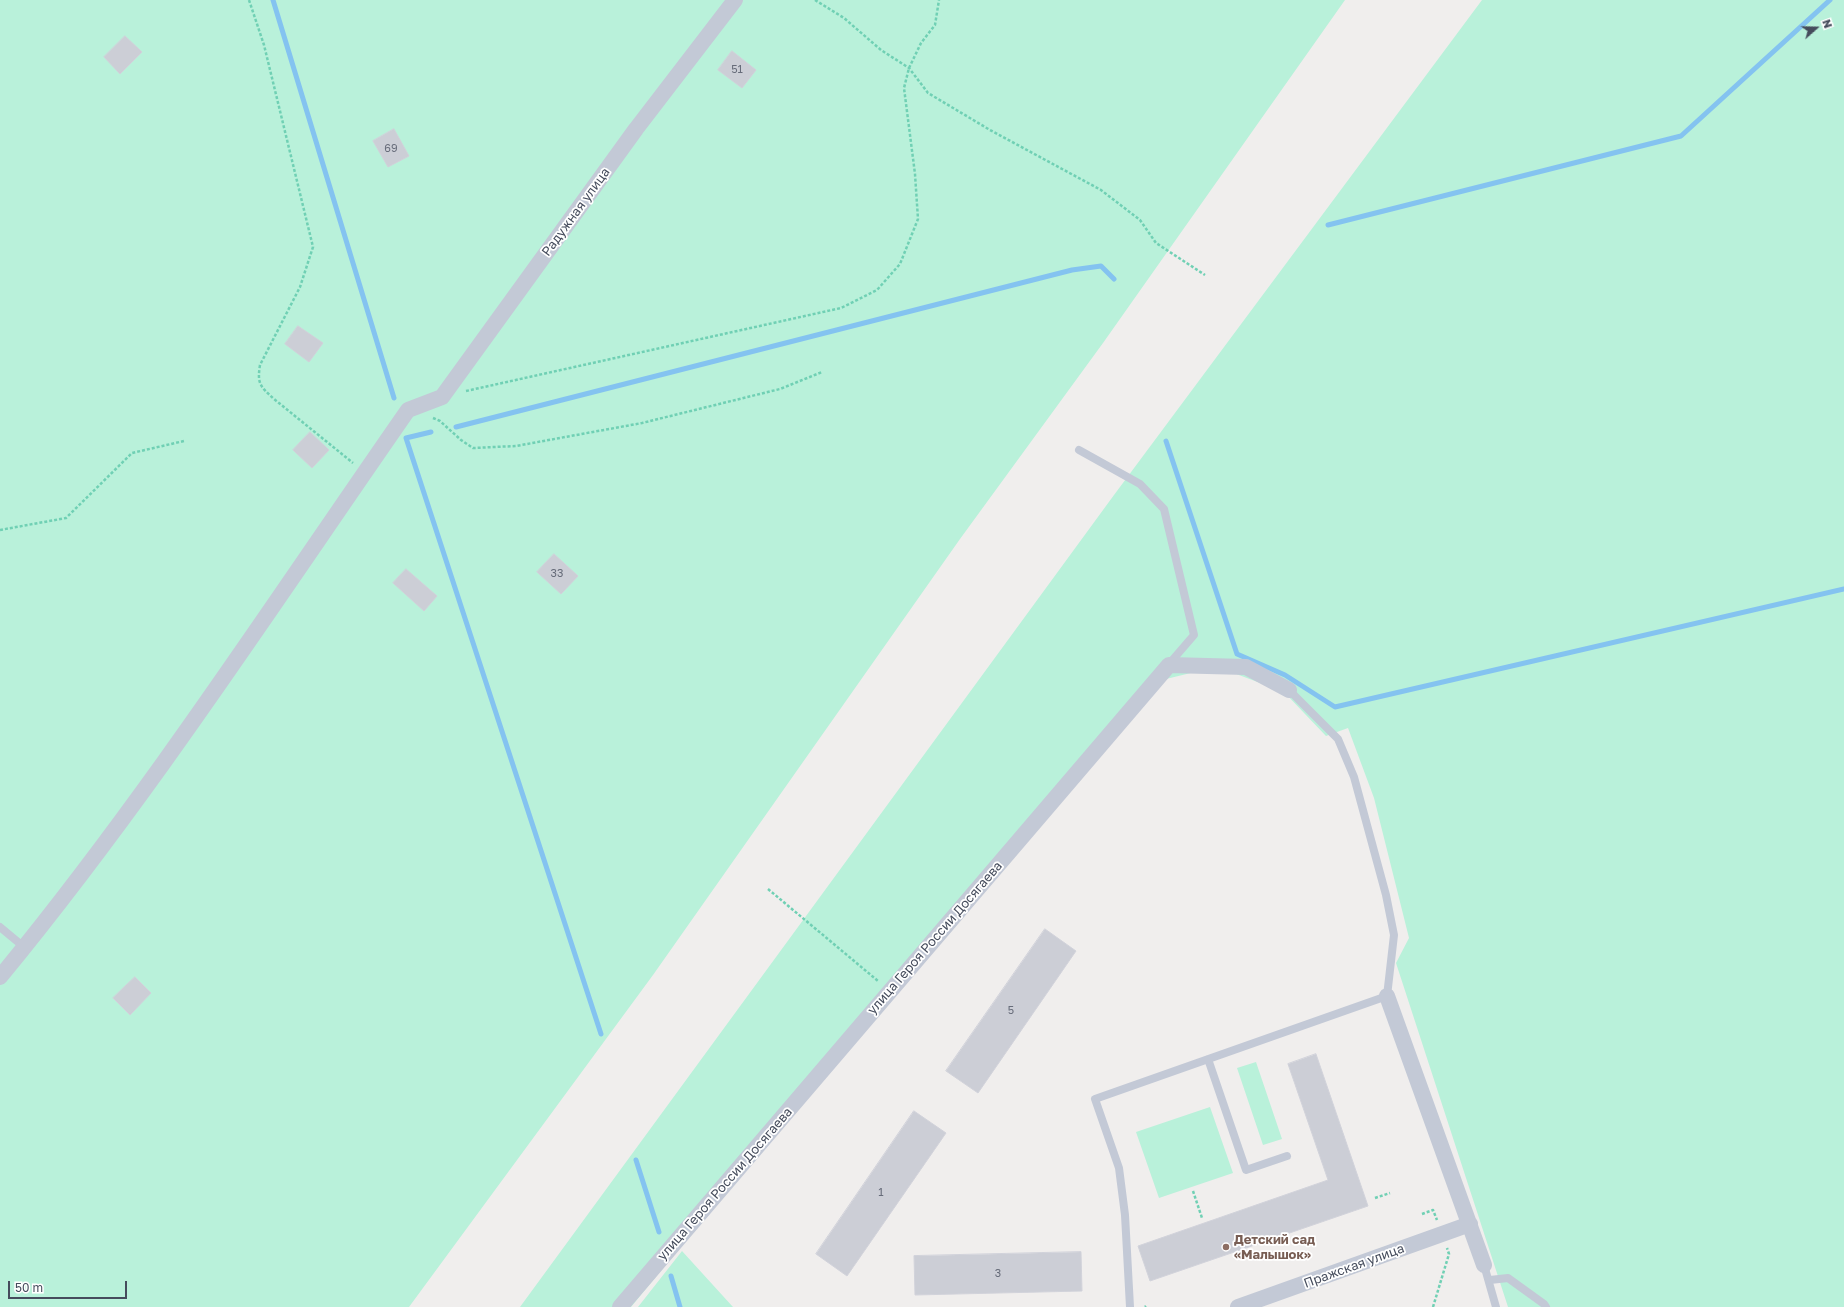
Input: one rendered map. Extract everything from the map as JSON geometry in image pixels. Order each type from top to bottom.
[{"type":"street","name":"Радужная улица","points":[[442,397],[636,129],[735,0]]},
{"type":"street","points":[[0,977],[152,780],[408,410],[442,397]]},
{"type":"street","points":[[1169,665],[1246,667],[1289,690]]},
{"type":"street","name":"улица Героя России Досягаева","points":[[620,1307],[1169,665]]},
{"type":"street","points":[[1387,996],[1484,1265]]},
{"type":"street","name":"Пражская улица","points":[[1238,1307],[1470,1224]]},
{"type":"lane","points":[[1079,450],[1140,484],[1164,509],[1194,635],[1169,665]]},
{"type":"lane","points":[[1130,1307],[1125,1215],[1119,1168],[1095,1099],[1387,996],[1394,935],[1386,895],[1354,777],[1338,740],[1289,690]]},
{"type":"lane","points":[[0,927],[24,947]]},
{"type":"lane","points":[[1208,1060],[1246,1170],[1287,1156]]},
{"type":"lane","points":[[1484,1265],[1490,1280],[1496,1307]]},
{"type":"lane","points":[[1490,1280],[1508,1278],[1546,1307]]},
{"type":"path","points":[[249,0],[264,45],[313,247],[300,287],[260,364],[258,378],[262,388],[274,399],[365,472]]},
{"type":"path","points":[[815,0],[844,18],[881,50],[910,68],[928,93],[990,130],[1101,190],[1140,220],[1156,243],[1205,275]]},
{"type":"path","points":[[442,397],[841,308],[877,290],[900,264],[918,219],[915,174],[904,88],[910,68],[921,43],[935,25],[939,0]]},
{"type":"path","points":[[408,410],[440,421],[461,440],[473,448],[516,446],[642,423],[780,389],[822,372]]},
{"type":"path","points":[[0,530],[66,518],[132,453],[184,441]]},
{"type":"path","points":[[768,889],[890,991]]},
{"type":"path","points":[[1193,1191],[1202,1218]]},
{"type":"path","points":[[1375,1198],[1390,1193]]},
{"type":"path","points":[[1433,1307],[1449,1254]]},
{"type":"green space","points":[[0,0],[1345,0],[1103,343],[960,539],[653,975],[409,1307],[0,1307]]},
{"type":"green space","points":[[1482,0],[1844,0],[1844,1307],[1508,1307],[1396,963],[1409,938],[1374,798],[1348,728],[1326,736],[1284,692],[1231,672],[1199,671],[1166,679],[1157,670],[631,1307],[520,1307],[1114,495]]},
{"type":"green space","points":[[1256,1062],[1282,1139],[1263,1145],[1237,1068]]},
{"type":"green space","points":[[1210,1107],[1233,1173],[1159,1198],[1136,1132]]},
{"type":"green space","points":[[682,1251],[733,1307],[638,1307]]},
{"type":"building","points":[[125,36],[142,52],[120,74],[104,57]]},
{"type":"building","points":[[732,51],[756,70],[742,88],[718,70]]},
{"type":"building","points":[[394,129],[409,156],[388,167],[373,141]]},
{"type":"building","points":[[298,326],[323,343],[309,362],[285,344]]},
{"type":"building","points":[[310,432],[329,450],[312,468],[293,450]]},
{"type":"building","points":[[554,554],[578,576],[561,594],[537,572]]},
{"type":"building","points":[[406,569],[437,596],[424,611],[393,583]]},
{"type":"building","points":[[1045,929],[1076,951],[978,1093],[946,1071]]},
{"type":"building","points":[[135,977],[151,993],[130,1015],[113,998]]},
{"type":"building","points":[[1316,1054],[1368,1206],[1150,1281],[1138,1246],[1328,1180],[1288,1064]]},
{"type":"building","points":[[914,1111],[946,1133],[847,1276],[816,1254]]},
{"type":"building","points":[[1081,1252],[1082,1291],[915,1295],[914,1256]]},
{"type":"waterway","points":[[273,0],[394,398]]},
{"type":"waterway","points":[[1328,225],[1681,136],[1830,0]]},
{"type":"waterway","points":[[456,427],[1072,270],[1101,266],[1114,279]]},
{"type":"waterway","points":[[431,432],[406,438],[601,1034]]},
{"type":"waterway","points":[[1166,441],[1237,654],[1285,675],[1335,707],[1844,589]]},
{"type":"waterway","points":[[636,1160],[659,1232]]},
{"type":"waterway","points":[[671,1276],[680,1307]]},
{"type":"place","name":"Детский сад «Малышок»","points":[[1226,1247]]}]
